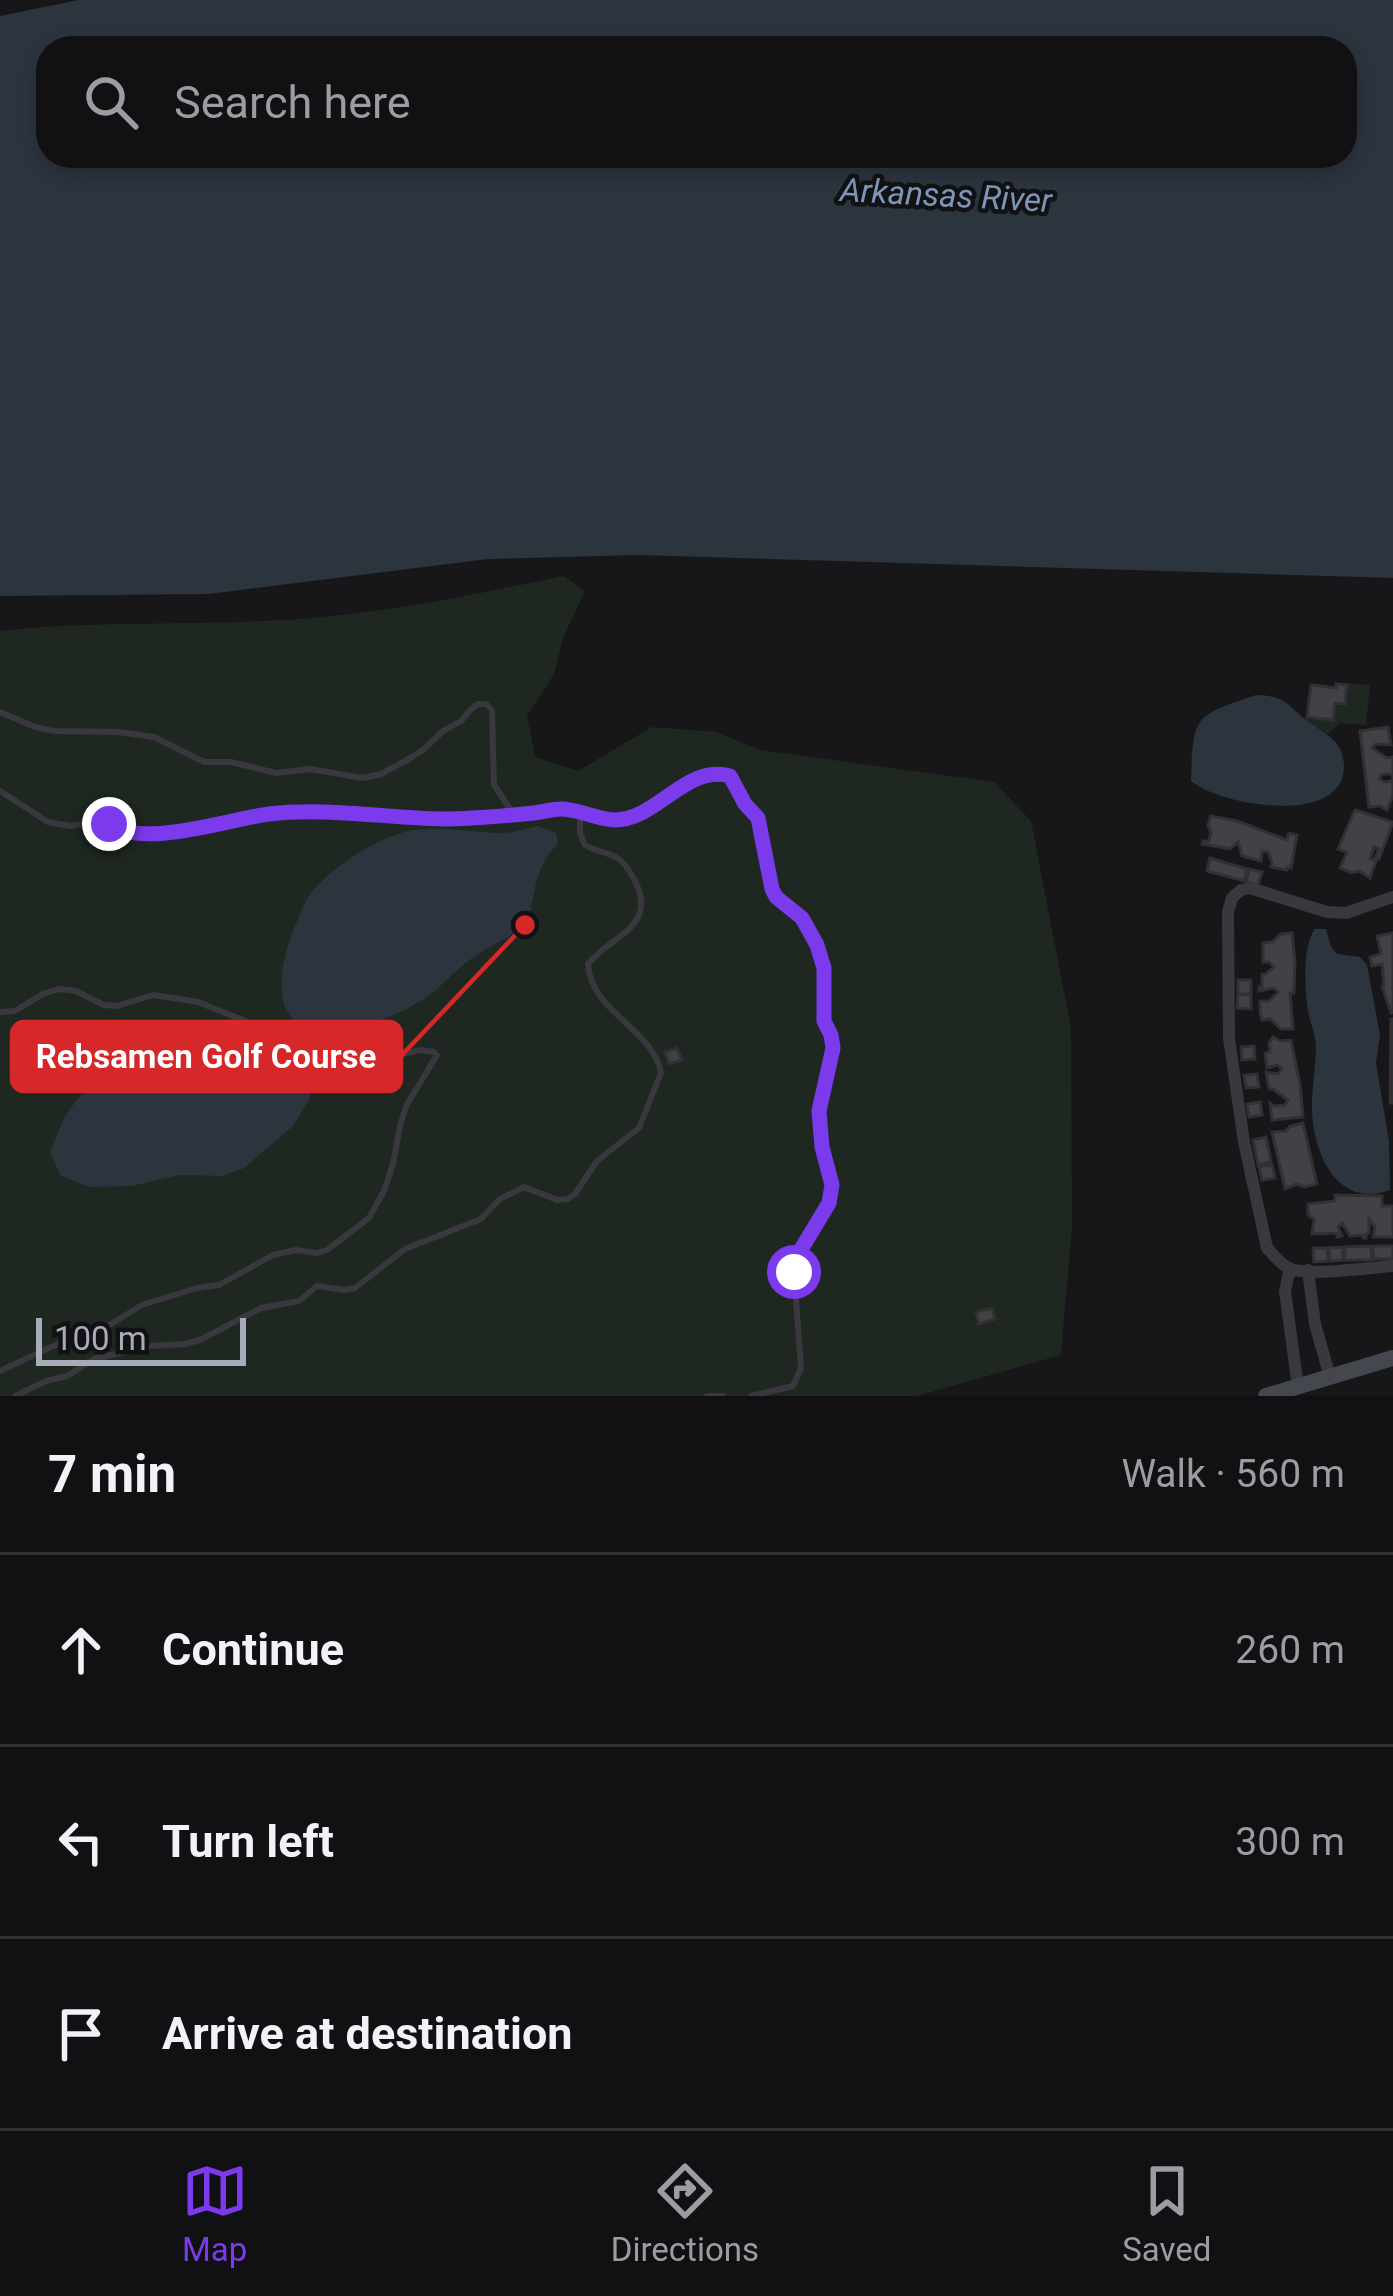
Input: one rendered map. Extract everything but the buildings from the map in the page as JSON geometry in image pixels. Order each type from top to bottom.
[{"type":"street","points":[[1393,897],[1346,913],[1327,912],[1250,888],[1232,898],[1228,912],[1229,1038],[1244,1142],[1268,1248],[1290,1268],[1393,1266]]},
{"type":"street","points":[[1290,1268],[1285,1291],[1290,1391]]},
{"type":"street","points":[[1308,1270],[1315,1324],[1330,1377]]},
{"type":"street","points":[[1290,1329],[1315,1324]]},
{"type":"street","points":[[1266,1396],[1393,1358]]},
{"type":"lane","points":[[0,712],[34,728],[154,737],[204,762],[231,762],[276,773],[323,770],[364,778],[423,750],[471,709],[486,704],[492,710],[494,785],[514,815]]},
{"type":"lane","points":[[0,791],[48,822],[71,826],[97,821],[130,834],[305,812],[442,819],[555,808],[617,820],[636,815],[700,777],[730,776],[758,818],[776,897],[802,918],[817,945],[824,968],[824,1021],[833,1048],[819,1111],[832,1185],[829,1203],[797,1256],[794,1272],[801,1368],[798,1379],[787,1389],[751,1396]]},
{"type":"lane","points":[[15,1396],[67,1376],[94,1359],[200,1340],[261,1308],[299,1301],[317,1286],[355,1288],[405,1249],[481,1219],[500,1199],[524,1187],[556,1199],[575,1194],[597,1161],[639,1128],[661,1073],[644,1041],[605,1004],[589,974],[593,957],[636,922],[642,896],[622,861],[585,844],[580,814]]},
{"type":"lane","points":[[0,1012],[16,1011],[59,989],[117,1006],[153,995],[198,1002],[250,1023],[314,1036],[361,1058],[421,1050],[437,1055],[406,1106],[393,1164],[369,1218],[327,1250],[273,1255],[219,1285],[142,1305],[94,1334],[68,1339],[0,1371]]},
{"type":"lane","points":[[706,1396],[723,1396]]},
{"type":"shaded area","points":[[564,576],[585,591],[563,638],[554,674],[527,716],[535,757],[578,771],[652,727],[716,732],[760,750],[994,782],[1031,821],[1071,1028],[1072,1227],[1061,1355],[917,1396],[0,1396],[0,631],[311,618],[407,606]]},
{"type":"shaded area","points":[[1348,683],[1370,685],[1366,725],[1340,723],[1328,734],[1305,720],[1306,715],[1345,703]]},
{"type":"water","name":"Arkansas River","points":[[79,0],[1393,0],[1393,578],[638,555],[488,559],[209,594],[0,596],[0,16]]},
{"type":"water","points":[[1256,695],[1282,700],[1338,745],[1344,766],[1339,785],[1325,798],[1279,806],[1253,803],[1228,798],[1191,781],[1193,743],[1201,721],[1220,708]]},
{"type":"water","points":[[537,826],[556,833],[558,843],[539,874],[527,927],[471,959],[422,1000],[386,1018],[321,1031],[302,1026],[290,1016],[281,984],[288,945],[309,897],[340,865],[377,843],[413,830],[501,833]]},
{"type":"water","points":[[1315,929],[1326,929],[1337,954],[1360,957],[1367,965],[1380,1035],[1376,1063],[1389,1141],[1390,1190],[1372,1194],[1343,1185],[1318,1145],[1312,1112],[1316,1042],[1305,980]]},
{"type":"water","points":[[262,1056],[310,1064],[310,1098],[293,1126],[244,1168],[222,1176],[179,1175],[132,1186],[89,1187],[60,1175],[50,1152],[65,1116],[79,1097],[103,1082]]},
{"type":"place","name":"Rebsamen Golf Course","points":[[525,925]]},
{"type":"route","points":[[109,824],[130,834],[162,833],[272,814],[372,813],[442,819],[555,808],[617,820],[654,806],[700,777],[730,776],[758,818],[772,889],[802,918],[824,968],[824,1021],[833,1048],[819,1111],[832,1185],[829,1203],[805,1240],[794,1272]]}]
